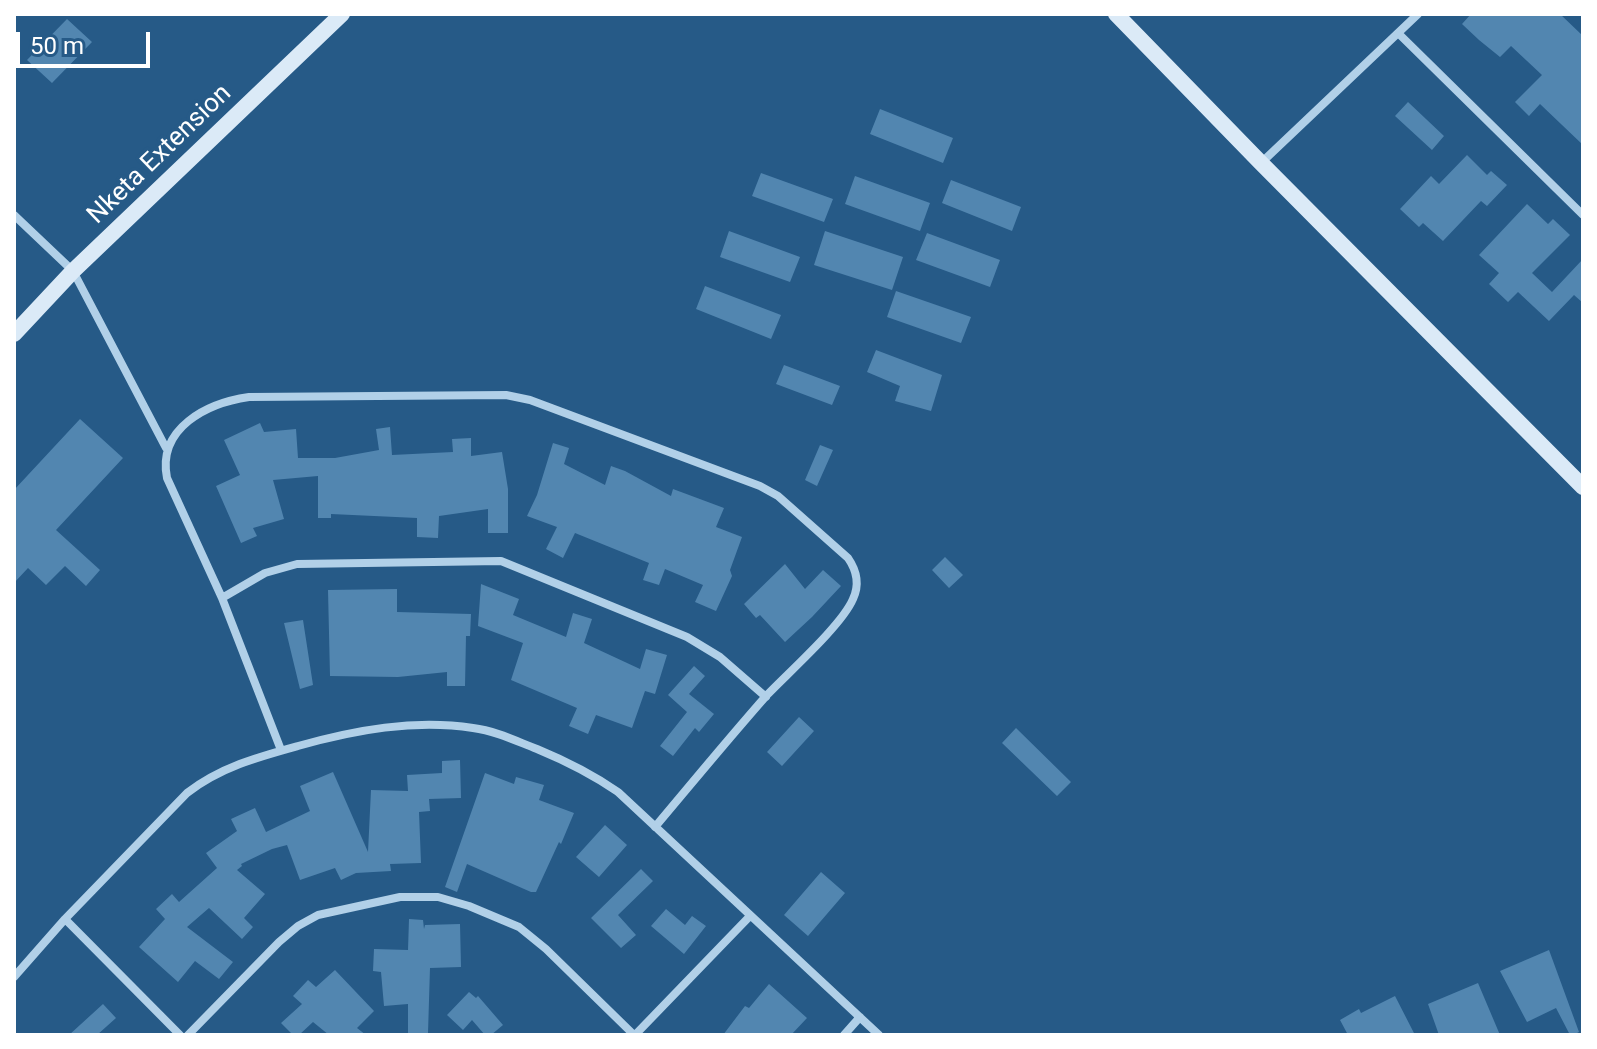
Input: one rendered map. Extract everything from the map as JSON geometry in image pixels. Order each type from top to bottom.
[{"type":"street","name":"Nketa Extension","points":[[14,334],[73,271],[342,14]]},
{"type":"street","points":[[1116,14],[1583,487]]},
{"type":"street","points":[[1261,163],[1418,14]]},
{"type":"street","points":[[1398,33],[1583,215]]},
{"type":"street","points":[[14,215],[73,271],[166,448]]},
{"type":"street","points":[[281,750],[222,598],[167,478],[164,465],[166,448],[173,436],[218,403],[231,400],[487,393],[530,400],[760,486],[778,496],[848,558],[855,569],[855,595],[843,615],[766,697],[655,827]]},
{"type":"street","points":[[222,598],[265,573],[297,564],[501,561],[687,637],[720,657],[766,697]]},
{"type":"street","points":[[14,977],[65,919],[187,793],[206,778],[237,763],[363,729],[421,725],[473,728],[498,734],[578,766],[618,792],[879,1035]]},
{"type":"street","points":[[188,1035],[298,926],[318,915],[400,897],[438,897],[519,927],[635,1035],[750,916]]},
{"type":"street","points":[[65,919],[180,1035]]},
{"type":"street","points":[[844,1035],[860,1017]]},
{"type":"building","points":[[1471,14],[1560,14],[1583,36],[1583,145],[1540,104],[1529,116],[1515,102],[1542,75],[1511,46],[1500,57],[1479,40],[1462,24]]},
{"type":"building","points":[[67,19],[92,42],[52,83],[27,60]]},
{"type":"building","points":[[1408,102],[1444,136],[1432,150],[1395,116]]},
{"type":"building","points":[[880,109],[953,138],[943,163],[870,134]]},
{"type":"building","points":[[1467,155],[1487,175],[1491,171],[1507,185],[1487,206],[1481,201],[1443,241],[1423,223],[1419,227],[1400,209],[1431,176],[1439,184]]},
{"type":"building","points":[[761,173],[833,199],[824,222],[752,196]]},
{"type":"building","points":[[855,176],[930,203],[920,231],[845,204]]},
{"type":"building","points":[[951,180],[1021,207],[1012,231],[942,203]]},
{"type":"building","points":[[1527,204],[1548,224],[1553,219],[1570,235],[1532,273],[1552,292],[1583,259],[1583,303],[1574,295],[1549,321],[1518,292],[1508,302],[1489,284],[1499,273],[1479,255]]},
{"type":"building","points":[[729,231],[800,257],[790,282],[720,257]]},
{"type":"building","points":[[825,231],[903,257],[892,290],[814,265]]},
{"type":"building","points":[[927,233],[1000,260],[990,287],[916,260]]},
{"type":"building","points":[[705,286],[781,315],[771,339],[696,309]]},
{"type":"building","points":[[896,291],[971,317],[961,343],[887,317]]},
{"type":"building","points":[[876,350],[942,375],[931,411],[895,401],[900,386],[867,372]]},
{"type":"building","points":[[784,365],[840,386],[832,405],[776,384]]},
{"type":"building","points":[[80,419],[123,458],[56,530],[100,570],[86,586],[65,566],[46,585],[28,568],[14,583],[14,490]]},
{"type":"building","points":[[260,423],[264,432],[296,429],[298,458],[335,458],[379,450],[376,429],[390,427],[392,455],[453,452],[452,439],[471,438],[471,456],[502,452],[508,489],[508,533],[488,533],[488,509],[439,516],[438,538],[417,537],[417,518],[331,514],[331,518],[318,518],[318,476],[273,480],[284,519],[253,528],[257,536],[241,543],[216,486],[240,475],[224,440]]},
{"type":"building","points":[[553,443],[569,448],[564,464],[605,485],[611,466],[671,496],[673,489],[724,508],[716,527],[742,537],[730,570],[732,576],[716,611],[695,602],[703,585],[665,569],[659,585],[643,580],[649,563],[575,533],[563,558],[546,549],[557,527],[527,516]]},
{"type":"building","points":[[820,445],[833,450],[817,486],[805,480]]},
{"type":"building","points":[[945,557],[963,575],[949,588],[932,570]]},
{"type":"building","points":[[785,564],[805,589],[823,570],[841,586],[785,642],[760,615],[756,618],[744,604]]},
{"type":"building","points":[[481,584],[519,599],[513,615],[566,637],[573,613],[592,619],[584,643],[640,669],[646,649],[667,655],[655,694],[645,691],[632,728],[596,715],[588,734],[569,726],[577,708],[511,680],[523,643],[478,626]]},
{"type":"building","points":[[397,589],[397,612],[471,614],[470,636],[466,636],[465,686],[447,686],[447,672],[398,677],[330,676],[328,590]]},
{"type":"building","points":[[303,620],[313,685],[300,689],[284,623]]},
{"type":"building","points":[[694,666],[705,676],[689,694],[714,714],[699,732],[695,728],[673,756],[660,746],[687,712],[668,695]]},
{"type":"building","points":[[799,717],[814,731],[782,766],[767,752]]},
{"type":"building","points":[[1016,728],[1071,782],[1057,796],[1002,743]]},
{"type":"building","points":[[460,760],[461,798],[429,799],[430,811],[419,812],[421,863],[390,864],[391,871],[356,873],[341,880],[335,868],[300,880],[287,845],[272,849],[241,864],[237,870],[265,894],[244,918],[253,927],[242,939],[209,908],[187,927],[233,962],[219,979],[195,961],[178,982],[139,947],[165,919],[156,909],[172,894],[179,902],[217,868],[206,853],[237,831],[231,819],[255,808],[266,832],[310,811],[300,786],[333,772],[368,852],[371,790],[408,791],[407,775],[442,773],[442,761]]},
{"type":"building","points":[[485,773],[514,784],[516,777],[544,785],[539,800],[574,813],[536,892],[467,864],[457,892],[445,887]]},
{"type":"building","points":[[605,825],[627,845],[599,877],[576,857]]},
{"type":"building","points":[[641,869],[653,881],[618,915],[636,935],[621,948],[591,918]]},
{"type":"building","points":[[821,872],[845,893],[808,936],[784,915]]},
{"type":"building","points":[[666,909],[685,925],[692,916],[706,926],[684,954],[651,926]]},
{"type":"building","points":[[409,919],[423,920],[424,929],[425,925],[460,924],[461,967],[430,968],[428,1033],[408,1033],[408,1004],[384,1006],[381,972],[373,971],[374,949],[408,950]]},
{"type":"building","points":[[1549,950],[1579,1032],[1573,1035],[1570,1035],[1556,1008],[1527,1022],[1500,971]]},
{"type":"building","points":[[335,970],[374,1011],[357,1028],[366,1035],[329,1035],[313,1022],[299,1035],[293,1035],[281,1023],[302,1004],[293,996],[308,980],[316,987]]},
{"type":"building","points":[[1478,983],[1500,1035],[1439,1035],[1428,1004]]},
{"type":"building","points":[[769,984],[807,1018],[791,1035],[723,1035],[745,1006],[749,1008]]},
{"type":"building","points":[[469,992],[476,998],[478,996],[503,1025],[491,1035],[485,1035],[472,1020],[463,1030],[447,1015]]},
{"type":"building","points":[[1395,996],[1415,1035],[1348,1035],[1340,1020],[1359,1009],[1361,1013]]},
{"type":"building","points":[[103,1004],[116,1018],[97,1035],[69,1035]]}]
